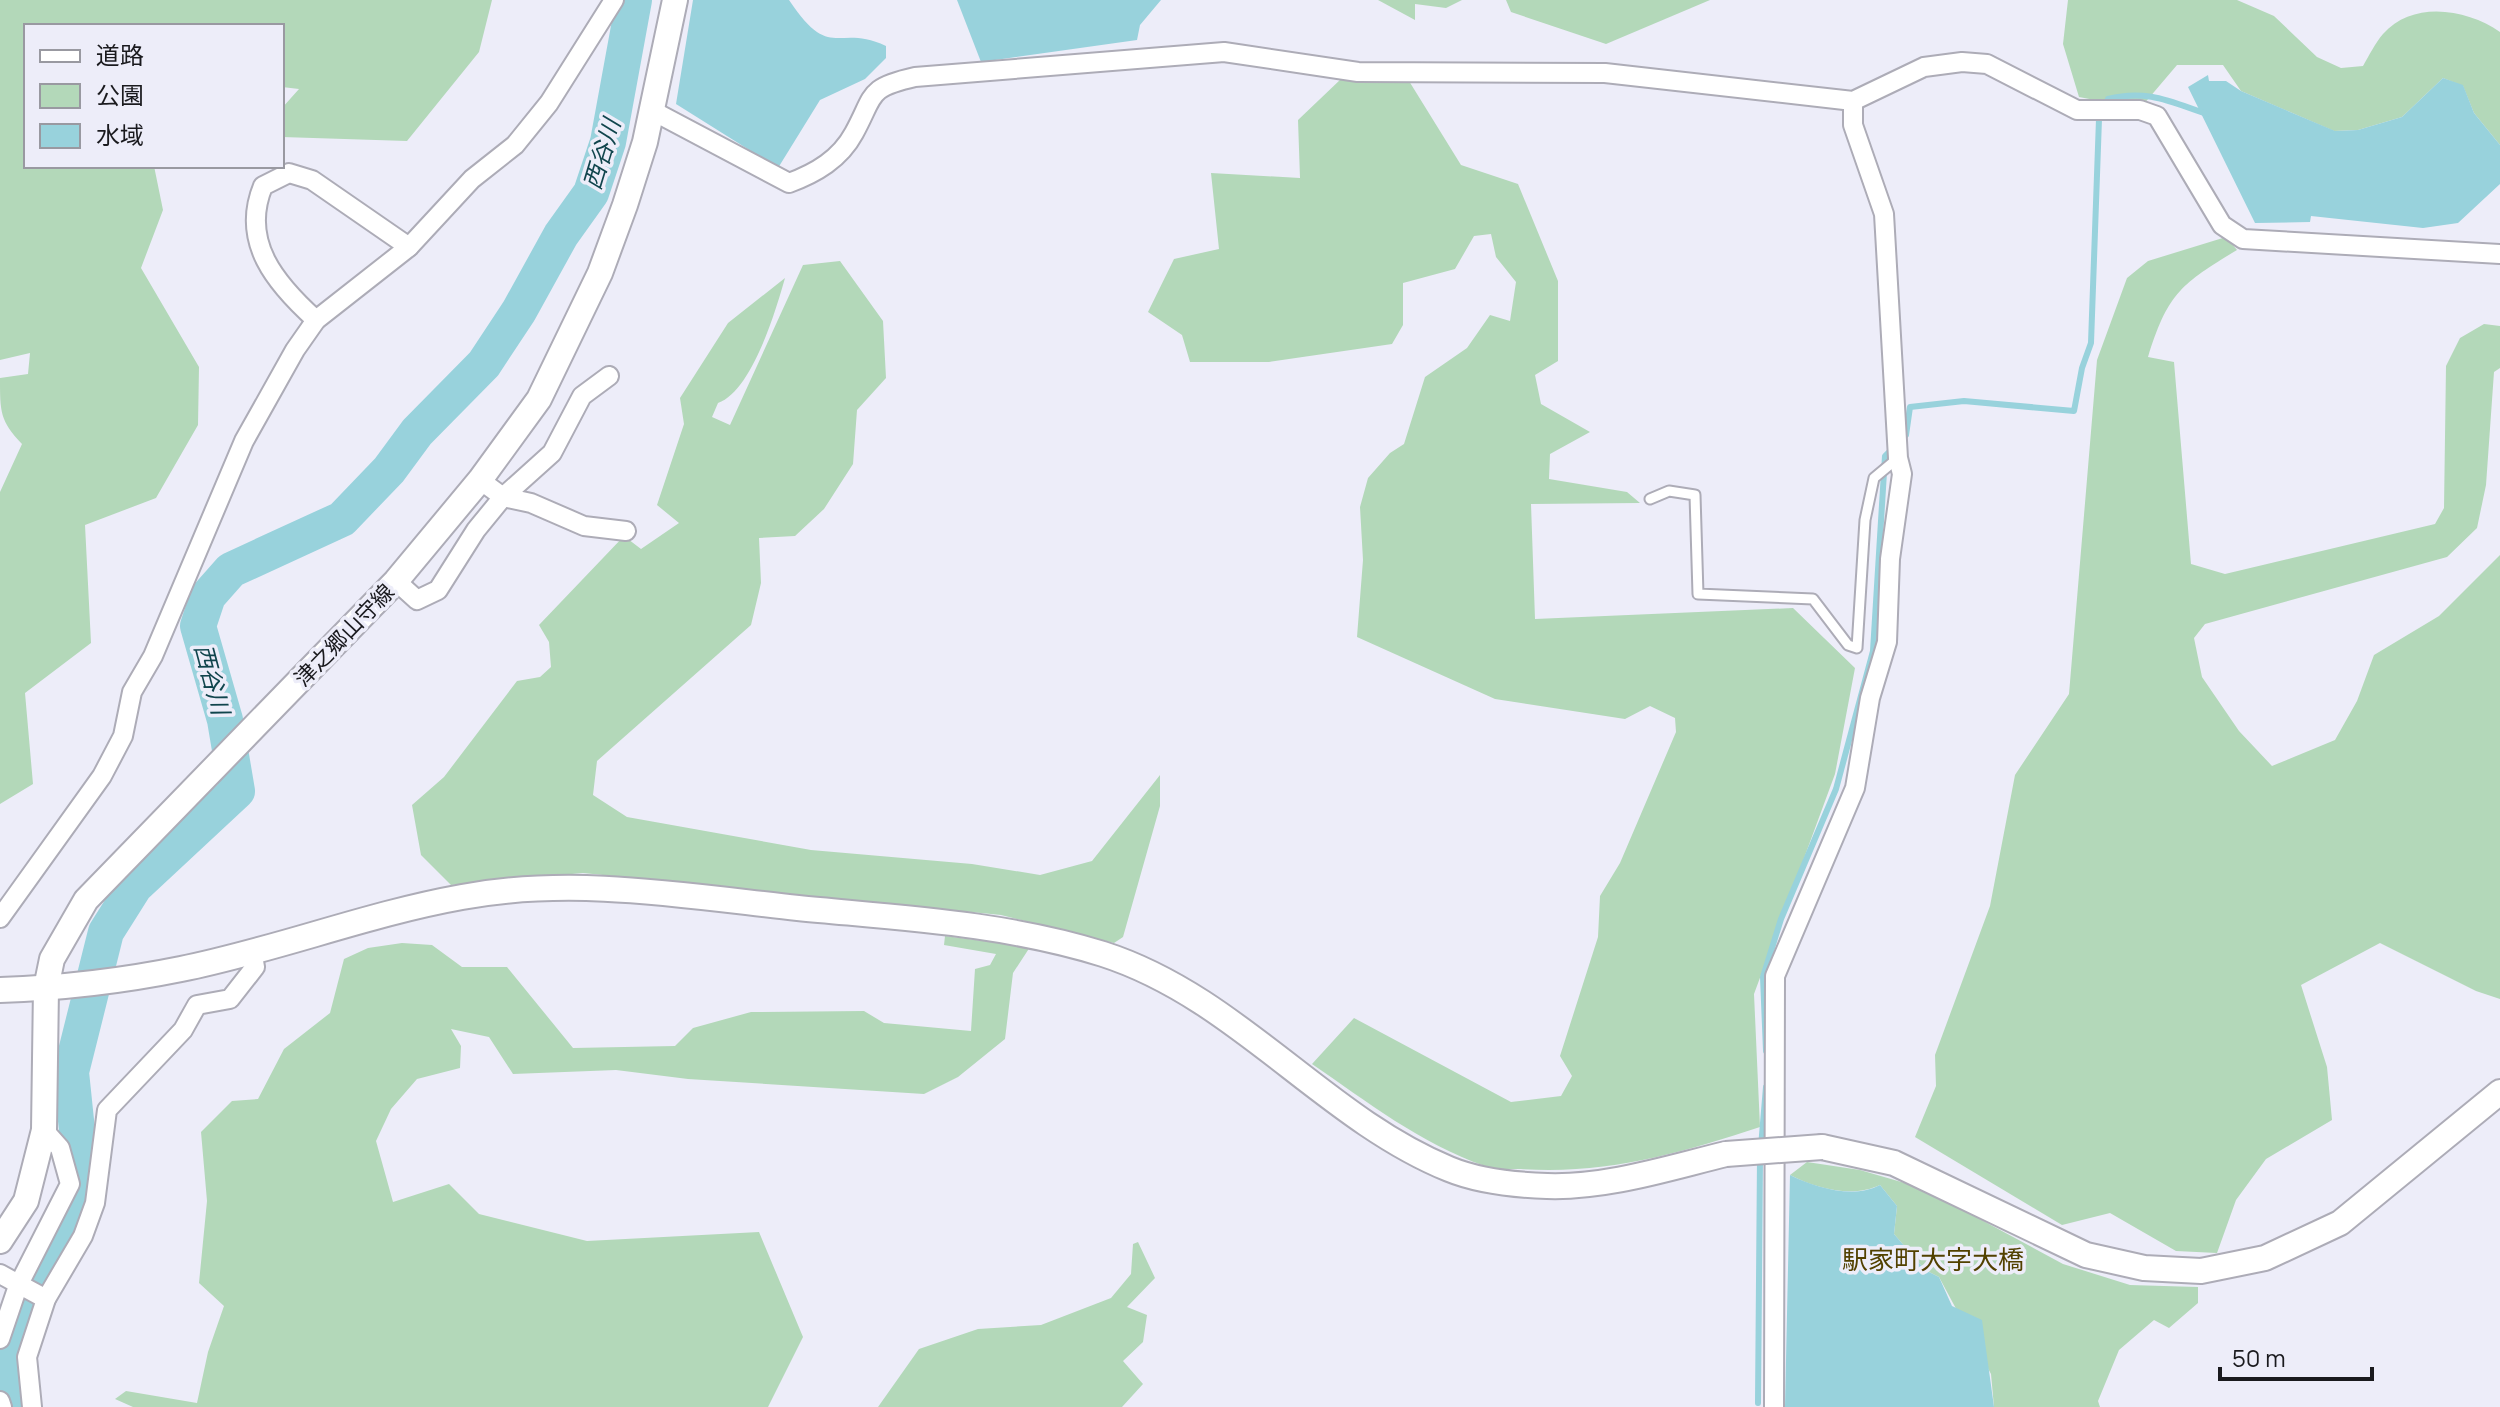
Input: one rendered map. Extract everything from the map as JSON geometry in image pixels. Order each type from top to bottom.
[{"type":"street","points":[[0,918],[102,776],[123,736],[132,692],[153,656],[244,441],[316,320],[409,247],[472,179],[515,145],[549,103],[614,0]]},
{"type":"street","name":"津之郷山守線","points":[[0,1241],[26,1201],[44,1130],[46,988],[52,959],[86,900],[396,581],[480,480],[539,399],[600,273],[653,111],[675,0]]},
{"type":"street","points":[[653,111],[789,183],[821,170],[853,136],[868,98],[888,83],[915,77],[1224,52],[1358,72],[1605,73],[1853,101],[1924,67],[1962,62],[1987,64],[2077,110],[2140,110],[2157,116],[2222,225],[2243,239],[2500,254]]},
{"type":"street","points":[[1774,1407],[1775,976],[1855,788],[1870,698],[1887,642],[1890,559],[1902,474],[1898,458],[1884,214],[1853,125],[1853,101]]},
{"type":"street","points":[[316,320],[283,290],[263,258],[254,208],[263,186],[289,173],[312,180],[409,247]]},
{"type":"street","points":[[396,581],[417,600],[438,590],[476,530],[503,497],[552,453],[582,396],[609,376]]},
{"type":"street","points":[[480,480],[503,497],[531,503],[584,526],[626,531]]},
{"type":"street","points":[[0,990],[46,988],[181,969],[465,896],[529,890],[632,890],[955,924],[1023,934],[1101,954],[1209,1004],[1398,1145],[1453,1171],[1549,1186],[1611,1181],[1726,1154],[1822,1147],[1894,1163],[2086,1255],[2144,1268],[2201,1271],[2265,1258],[2340,1223],[2500,1092]]},
{"type":"street","points":[[32,1407],[27,1357],[46,1299],[83,1236],[95,1203],[107,1110],[183,1030],[197,1005],[230,999],[255,967],[252,950]]},
{"type":"street","points":[[0,1339],[18,1286],[70,1184],[60,1148],[44,1130]]},
{"type":"street","points":[[0,1274],[46,1299]]},
{"type":"street","points":[[0,1401],[2,1407]]},
{"type":"lane","points":[[1650,499],[1669,491],[1695,495],[1698,594],[1813,599],[1848,645],[1857,648],[1865,520],[1874,478],[1898,458]]},
{"type":"green space","points":[[0,0],[492,0],[479,52],[407,141],[284,137],[284,106],[299,89],[284,87],[284,24],[24,24],[24,168],[154,168],[163,210],[141,268],[199,367],[198,425],[156,498],[85,525],[91,643],[25,693],[33,784],[0,804],[0,492],[22,444],[9,429],[3,415],[0,378],[28,374],[30,353],[0,360]]},
{"type":"green space","points":[[1378,0],[1462,0],[1446,8],[1415,4],[1415,20]]},
{"type":"green space","points":[[1506,0],[1710,0],[1606,44],[1511,12]]},
{"type":"green space","points":[[2068,0],[2237,0],[2274,16],[2317,57],[2341,68],[2363,66],[2383,34],[2409,16],[2440,12],[2472,18],[2500,32],[2500,145],[2474,113],[2463,86],[2443,78],[2402,117],[2358,130],[2334,131],[2241,91],[2223,65],[2177,65],[2143,105],[2126,106],[2079,97],[2063,44]]},
{"type":"green space","points":[[1341,79],[1409,81],[1461,165],[1518,184],[1558,281],[1558,361],[1535,375],[1541,404],[1590,432],[1550,454],[1549,479],[1627,492],[1640,503],[1531,504],[1535,619],[1793,608],[1855,668],[1835,774],[1754,994],[1760,1127],[1672,1153],[1613,1165],[1552,1170],[1494,1168],[1461,1157],[1416,1134],[1312,1064],[1354,1018],[1511,1102],[1561,1096],[1572,1076],[1560,1056],[1598,937],[1600,896],[1620,863],[1676,732],[1675,718],[1650,706],[1625,719],[1495,699],[1357,637],[1363,560],[1360,507],[1368,478],[1390,453],[1404,444],[1425,377],[1467,348],[1490,315],[1510,321],[1516,282],[1496,257],[1491,234],[1474,236],[1455,269],[1403,283],[1403,325],[1392,344],[1269,362],[1190,362],[1182,335],[1148,312],[1174,259],[1219,249],[1211,173],[1300,178],[1298,120]]},
{"type":"green space","points":[[2226,237],[2237,250],[2202,272],[2179,292],[2162,318],[2148,357],[2174,362],[2191,564],[2225,574],[2435,524],[2444,508],[2446,366],[2460,338],[2484,324],[2500,326],[2500,368],[2494,372],[2486,485],[2477,528],[2447,557],[2205,624],[2194,638],[2202,677],[2239,731],[2272,766],[2335,740],[2357,701],[2374,655],[2439,616],[2500,555],[2500,999],[2476,991],[2380,943],[2301,985],[2327,1067],[2332,1120],[2266,1159],[2236,1200],[2217,1253],[2176,1251],[2110,1213],[2062,1225],[1915,1137],[1936,1086],[1935,1055],[1990,906],[2015,775],[2069,694],[2097,360],[2127,278],[2148,261]]},
{"type":"green space","points":[[840,261],[883,321],[886,378],[857,410],[853,464],[824,509],[795,536],[759,538],[761,583],[751,625],[597,761],[593,795],[627,817],[811,850],[972,864],[1040,875],[1092,861],[1160,775],[1160,806],[1123,937],[1114,943],[1001,915],[583,873],[451,885],[421,855],[412,805],[444,777],[517,681],[540,677],[551,667],[549,642],[539,625],[624,536],[641,549],[679,523],[657,505],[684,424],[680,398],[728,323],[785,278],[752,367],[742,383],[718,403],[712,417],[730,425],[803,265]]},
{"type":"green space","points":[[945,936],[1030,947],[1013,973],[1005,1039],[958,1077],[924,1094],[688,1079],[616,1070],[513,1074],[489,1037],[451,1029],[461,1046],[460,1068],[417,1079],[391,1109],[376,1141],[393,1202],[449,1184],[479,1214],[587,1241],[759,1232],[803,1337],[768,1407],[133,1407],[115,1399],[126,1391],[197,1403],[208,1352],[224,1306],[199,1283],[207,1201],[201,1132],[232,1101],[258,1099],[284,1049],[330,1013],[344,959],[368,948],[402,943],[432,945],[462,967],[507,967],[573,1048],[675,1046],[693,1028],[751,1012],[864,1011],[884,1023],[971,1031],[975,969],[990,965],[996,954],[944,945]]},
{"type":"green space","points":[[1807,1162],[1860,1170],[1922,1188],[2063,1264],[2130,1285],[2198,1287],[2198,1303],[2169,1328],[2154,1320],[2119,1350],[2098,1401],[2100,1407],[1994,1407],[1991,1374],[1939,1277],[1925,1270],[1894,1234],[1897,1206],[1880,1185],[1858,1191],[1835,1190],[1790,1175]]},
{"type":"green space","points":[[1138,1242],[1155,1278],[1127,1307],[1147,1315],[1143,1342],[1123,1361],[1143,1384],[1122,1407],[878,1407],[919,1349],[978,1329],[1041,1325],[1111,1298],[1131,1274],[1133,1244]]},
{"type":"water","points":[[693,0],[789,0],[815,31],[825,36],[869,40],[886,46],[886,58],[865,79],[820,100],[778,168],[676,104]]},
{"type":"water","points":[[957,0],[1161,0],[1140,25],[1137,40],[981,62]]},
{"type":"water","points":[[2208,75],[2209,81],[2226,81],[2241,91],[2335,131],[2358,130],[2402,117],[2443,78],[2463,85],[2474,113],[2500,145],[2500,184],[2458,223],[2423,228],[2311,216],[2310,222],[2255,223],[2188,87]]},
{"type":"water","points":[[1790,1175],[1835,1190],[1859,1191],[1880,1185],[1897,1206],[1894,1234],[1925,1270],[1939,1277],[1952,1306],[1982,1320],[1994,1407],[1785,1407]]},
{"type":"waterway","name":"西谷川","points":[[16,1407],[8,1361],[16,1328],[74,1225],[83,1188],[71,1072],[106,932],[135,886],[237,791],[225,720],[198,626],[208,596],[231,570],[342,519],[389,470],[417,432],[484,364],[519,311],[561,235],[591,193],[608,142],[634,0]]},
{"type":"waterway","points":[[1900,441],[1906,435],[1910,407],[1964,401],[2074,411],[2082,368],[2091,343],[2099,119],[2108,99],[2135,95],[2159,98],[2207,114]]},
{"type":"waterway","points":[[1766,1051],[1763,977],[1781,919],[1836,789],[1873,651],[1885,456],[1892,449]]},
{"type":"waterway","points":[[1761,1147],[1766,1087]]},
{"type":"waterway","points":[[1758,1403],[1760,1158]]},
{"type":"district","name":"駅家町大字大橋","points":[[1933,1259]]}]
